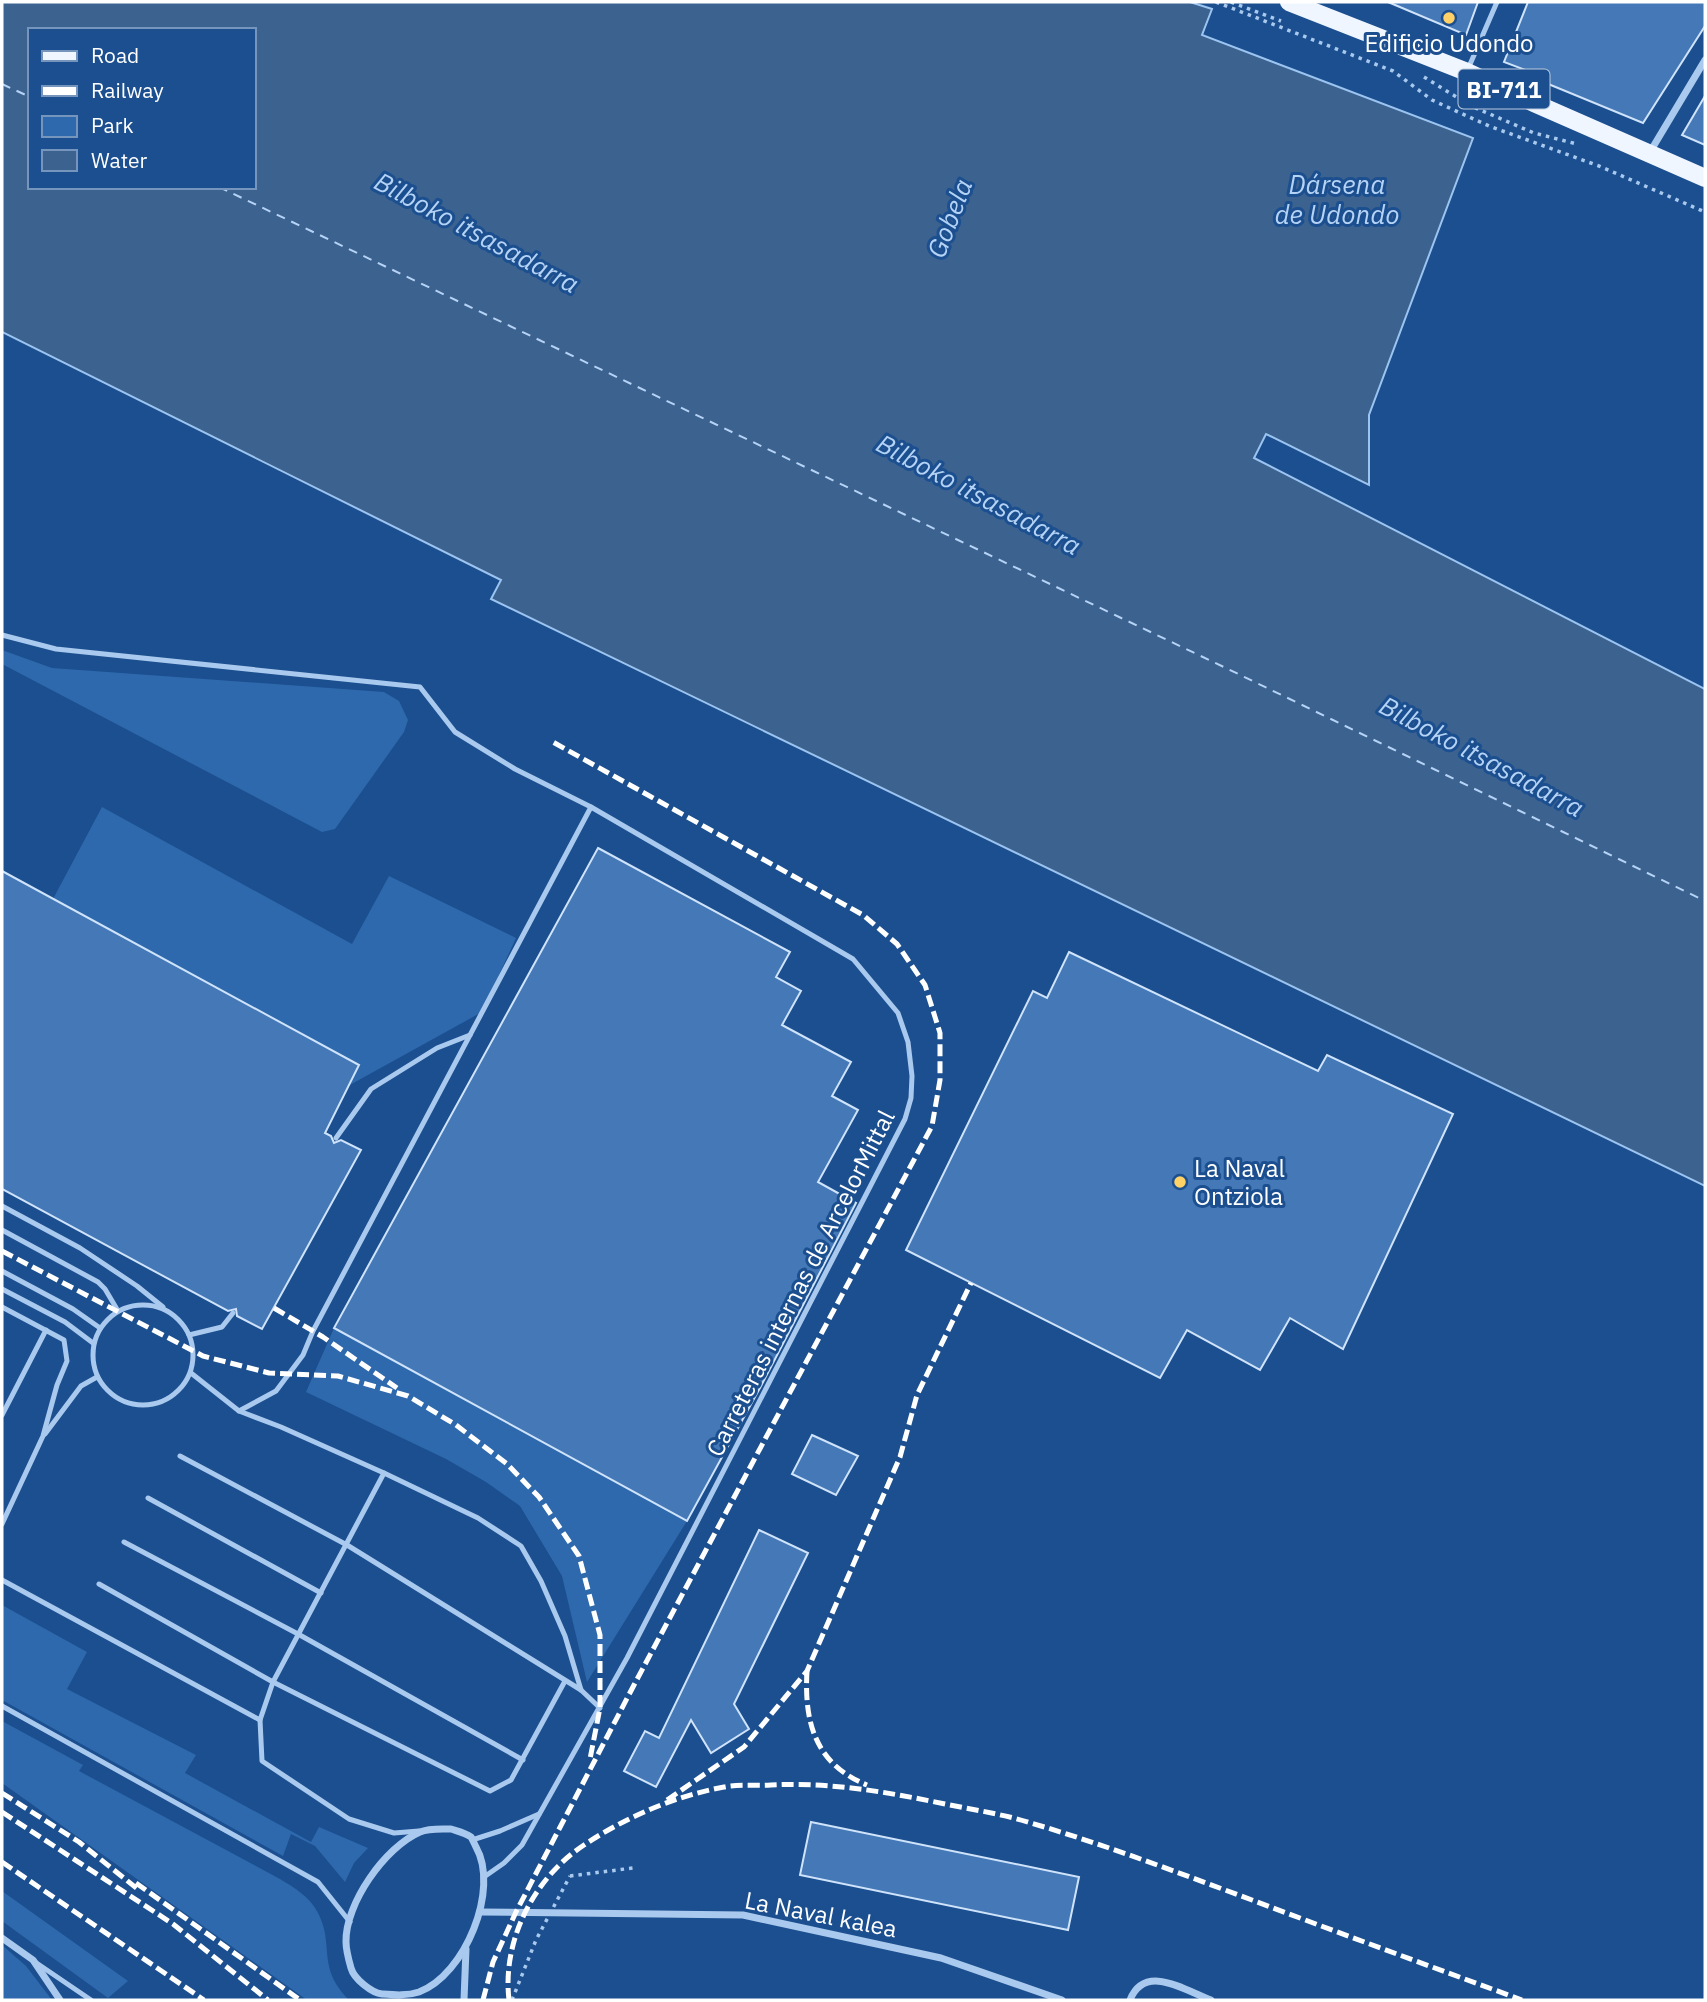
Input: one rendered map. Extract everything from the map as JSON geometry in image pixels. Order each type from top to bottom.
[{"type":"main road","name":"BI-711","points":[[1289,2],[1467,72],[1705,178]]},
{"type":"street","points":[[1650,152],[1705,60]]},
{"type":"street","points":[[374,1993],[405,1996],[422,1991],[447,1973],[466,1945],[480,1912],[484,1877],[481,1857],[472,1840],[451,1829],[422,1831],[397,1845],[373,1871],[354,1908],[346,1941],[352,1972],[374,1993],[387,2000]]},
{"type":"street","name":"La Naval kalea","points":[[480,1912],[743,1915],[941,1958],[1062,2000]]},
{"type":"street","points":[[2,1938],[33,1960],[60,2000]]},
{"type":"street","points":[[464,2000],[466,1945]]},
{"type":"street","points":[[1130,2000],[1135,1988],[1154,1979],[1211,2000]]},
{"type":"lane","points":[[1467,72],[1497,2]]},
{"type":"lane","name":"Carreteras internas de ArcelorMittal","points":[[2,635],[57,649],[420,687],[455,732],[515,768],[591,807],[853,959],[898,1013],[908,1042],[912,1076],[911,1098],[905,1119],[600,1707],[522,1845],[505,1863],[484,1877]]},
{"type":"lane","points":[[239,1411],[276,1391],[303,1355],[591,807]]},
{"type":"lane","points":[[336,1138],[371,1089],[437,1048],[470,1035]]},
{"type":"lane","points":[[2,1206],[80,1248],[137,1286],[166,1309],[183,1323],[193,1343],[191,1373],[178,1392],[159,1404],[136,1406],[117,1399],[97,1377],[93,1343],[100,1328],[118,1311],[140,1305],[166,1309]]},
{"type":"lane","points":[[2,1230],[98,1282],[118,1311]]},
{"type":"lane","points":[[2,1271],[73,1309],[100,1328]]},
{"type":"lane","points":[[2,1289],[65,1322],[93,1343]]},
{"type":"lane","points":[[2,1524],[43,1436],[57,1385],[67,1361],[64,1340],[3,1310]]},
{"type":"lane","points":[[189,1335],[222,1327],[233,1313]]},
{"type":"lane","points":[[2,1415],[46,1330]]},
{"type":"lane","points":[[191,1373],[239,1411],[384,1473],[478,1518],[521,1546],[541,1581],[565,1636],[581,1690]]},
{"type":"lane","points":[[43,1436],[81,1386],[97,1377]]},
{"type":"lane","points":[[180,1456],[347,1545],[581,1690],[600,1707]]},
{"type":"lane","points":[[384,1473],[274,1682],[260,1720],[262,1761],[349,1819],[394,1833],[422,1831]]},
{"type":"lane","points":[[148,1498],[321,1593]]},
{"type":"lane","points":[[124,1542],[298,1634],[523,1760]]},
{"type":"lane","points":[[2,1580],[260,1720]]},
{"type":"lane","points":[[99,1584],[274,1682],[490,1791],[512,1780],[565,1681]]},
{"type":"lane","points":[[2,1706],[318,1882],[350,1922]]},
{"type":"lane","points":[[472,1840],[539,1814]]},
{"type":"lane","points":[[33,1960],[91,2000]]},
{"type":"path","points":[[1216,2],[1393,71],[1432,100],[1489,126],[1599,166],[1705,212]]},
{"type":"path","points":[[1231,2],[1398,67]]},
{"type":"path","points":[[1423,77],[1484,112],[1534,133],[1585,146]]},
{"type":"path","points":[[512,2000],[536,1940],[570,1877],[633,1868]]},
{"type":"green space","points":[[2,650],[52,668],[384,692],[399,701],[408,720],[404,732],[335,829],[322,832],[2,664]]},
{"type":"green space","points":[[102,807],[352,944],[389,876],[516,938],[482,1012],[348,1086],[358,1064],[53,899]]},
{"type":"green space","points":[[334,1328],[687,1521],[587,1682],[562,1576],[520,1506],[446,1459],[306,1392]]},
{"type":"green space","points":[[2,1605],[87,1652],[67,1689],[196,1755],[185,1773],[311,1842],[319,1827],[368,1848],[354,1863],[345,1882],[315,1846],[291,1834],[283,1856],[2,1700]]},
{"type":"green space","points":[[2,1721],[83,1765],[79,1771],[302,1893],[318,1913],[323,1925],[329,1966],[339,1988],[349,2000],[307,2000],[2,1783]]},
{"type":"green space","points":[[2,1891],[128,1981],[108,1998],[2,1921]]},
{"type":"green space","points":[[2,1945],[26,1966],[52,2000],[2,2000]]},
{"type":"water","points":[[2,2],[1190,2],[1212,9],[1202,35],[1473,138],[1369,415],[1369,485],[1266,434],[1254,458],[1705,689],[1705,1186],[491,599],[501,580],[2,332]]},
{"type":"building","name":"Edificio Udondo","points":[[1388,2],[1478,2],[1466,35]]},
{"type":"building","points":[[1528,2],[1705,2],[1705,26],[1643,123],[1541,81],[1544,77],[1504,62]]},
{"type":"building","points":[[1705,96],[1705,145],[1682,135]]},
{"type":"building","points":[[598,848],[790,952],[776,977],[801,991],[782,1025],[851,1062],[832,1096],[858,1110],[818,1182],[856,1203],[687,1521],[334,1328]]},
{"type":"building","points":[[2,871],[359,1065],[325,1133],[331,1136],[334,1143],[341,1140],[361,1150],[262,1329],[237,1316],[236,1309],[228,1311],[2,1189]]},
{"type":"building","name":"La Naval Ontziola","points":[[1069,952],[1318,1071],[1327,1055],[1453,1114],[1343,1349],[1290,1318],[1260,1370],[1187,1330],[1160,1378],[906,1250],[1033,991],[1047,998]]},
{"type":"building","points":[[812,1435],[858,1456],[836,1495],[792,1474]]},
{"type":"building","points":[[759,1530],[808,1553],[734,1704],[749,1729],[711,1753],[691,1720],[656,1787],[624,1771],[645,1731],[659,1738]]},
{"type":"building","points":[[811,1822],[1079,1877],[1068,1930],[800,1875]]},
{"type":"ferry route","points":[[2,84],[28,96]]},
{"type":"ferry route","points":[[223,189],[1228,669],[1705,901]]},
{"type":"railway","points":[[483,2000],[493,1962],[516,1912],[932,1126],[940,1080],[940,1033],[925,985],[897,944],[863,915],[551,741]]},
{"type":"railway","points":[[2,1251],[203,1356],[269,1373],[338,1376],[408,1396],[456,1425],[507,1464],[539,1497],[579,1556],[600,1635],[600,1708],[590,1759]]},
{"type":"railway","points":[[667,1800],[744,1747],[807,1671],[900,1457],[917,1395],[971,1283]]},
{"type":"railway","points":[[274,1308],[323,1337],[397,1388]]},
{"type":"railway","points":[[807,1671],[808,1707],[816,1739],[835,1766],[867,1785]]},
{"type":"railway","points":[[509,2000],[511,1955],[525,1912],[550,1875],[584,1845],[617,1825],[687,1796],[730,1786],[793,1784],[880,1792],[1020,1820],[1142,1860],[1522,2000]]},
{"type":"railway","points":[[2,1793],[79,1842],[140,1891]]},
{"type":"railway","points":[[2,1812],[173,1924],[268,2000]]},
{"type":"railway","points":[[2,1862],[204,2000]]},
{"type":"railway","points":[[136,1883],[300,2000]]},
{"type":"place","name":"Edificio Udondo","points":[[1449,18]]},
{"type":"place","name":"La Naval Ontziola","points":[[1180,1182]]},
{"type":"water label","name":"Dársena de Udondo","points":[[1337,199]]},
{"type":"water label","name":"Gobela","points":[[949,218]]},
{"type":"water label","name":"Bilboko itsasadarra","points":[[477,232]]},
{"type":"water label","name":"Bilboko itsasadarra","points":[[979,494]]},
{"type":"water label","name":"Bilboko itsasadarra","points":[[1482,756]]}]
